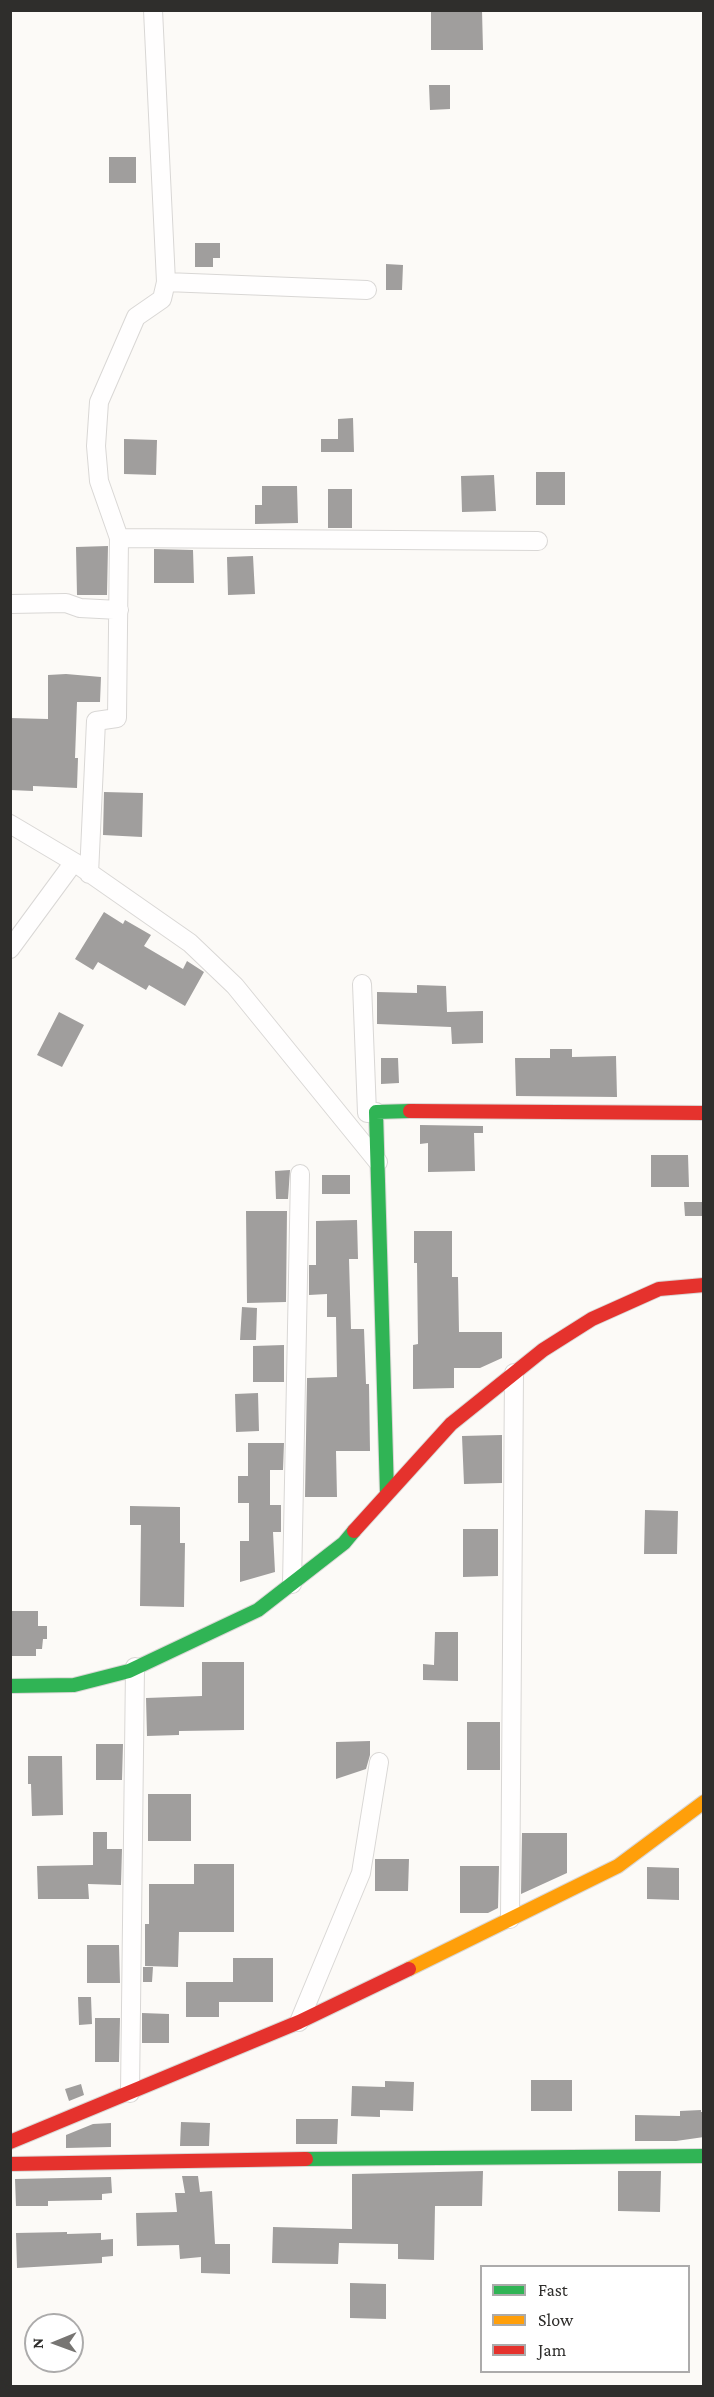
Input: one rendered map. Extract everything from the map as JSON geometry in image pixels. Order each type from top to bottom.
[{"type":"street","points":[[89,874],[96,721],[117,718],[119,538],[99,481],[96,446],[99,402],[136,317],[162,299],[166,282],[153,10]]},
{"type":"street","points":[[166,282],[367,290]]},
{"type":"street","points":[[119,538],[538,541]]},
{"type":"street","points":[[10,604],[66,603],[80,608],[119,610]]},
{"type":"street","points":[[10,824],[74,862],[190,943],[235,986],[378,1162]]},
{"type":"street","points":[[10,949],[74,862]]},
{"type":"street","points":[[362,984],[367,1113],[426,1110],[704,1113]]},
{"type":"street","points":[[376,1112],[387,1493]]},
{"type":"street","points":[[292,1584],[300,1174]]},
{"type":"street","points":[[10,1686],[74,1685],[135,1667],[258,1610],[344,1543],[452,1424],[543,1350],[592,1319],[659,1289],[704,1285]]},
{"type":"street","points":[[510,1919],[514,1373]]},
{"type":"street","points":[[130,2093],[135,1667]]},
{"type":"street","points":[[299,2022],[361,1873],[379,1762]]},
{"type":"street","points":[[10,2142],[299,2022],[510,1919],[618,1866],[704,1802]]},
{"type":"street","points":[[10,2164],[511,2156],[704,2156]]},
{"type":"building","points":[[431,10],[482,10],[483,50],[431,50]]},
{"type":"building","points":[[429,85],[450,85],[450,109],[430,110]]},
{"type":"building","points":[[109,157],[136,157],[136,183],[109,183]]},
{"type":"building","points":[[195,243],[220,243],[220,258],[213,258],[213,267],[195,267]]},
{"type":"building","points":[[386,264],[403,265],[402,290],[386,290]]},
{"type":"building","points":[[353,418],[354,452],[321,452],[321,439],[338,439],[338,419]]},
{"type":"building","points":[[124,439],[157,440],[156,475],[124,474]]},
{"type":"building","points":[[536,472],[565,472],[565,505],[536,505]]},
{"type":"building","points":[[494,475],[496,511],[462,512],[461,476]]},
{"type":"building","points":[[262,486],[297,486],[298,523],[255,524],[255,505],[262,505]]},
{"type":"building","points":[[328,489],[352,489],[352,528],[328,528]]},
{"type":"building","points":[[108,546],[107,595],[77,595],[76,547]]},
{"type":"building","points":[[154,549],[193,550],[194,583],[154,583]]},
{"type":"building","points":[[253,556],[255,594],[228,595],[227,557]]},
{"type":"building","points":[[48,675],[101,677],[100,702],[77,702],[75,758],[78,758],[77,788],[33,786],[33,791],[10,790],[10,718],[48,719]]},
{"type":"building","points":[[104,792],[143,793],[142,837],[103,835]]},
{"type":"building","points":[[104,912],[123,924],[125,920],[151,935],[144,946],[183,969],[187,961],[204,972],[185,1006],[149,985],[146,990],[98,962],[93,970],[75,959]]},
{"type":"building","points":[[417,985],[446,986],[447,1012],[483,1011],[483,1043],[452,1044],[451,1027],[377,1024],[377,992],[417,993]]},
{"type":"building","points":[[59,1012],[84,1025],[62,1067],[37,1055]]},
{"type":"building","points":[[550,1049],[572,1049],[572,1057],[616,1056],[617,1097],[516,1096],[515,1058],[550,1058]]},
{"type":"building","points":[[381,1058],[398,1058],[399,1083],[381,1084]]},
{"type":"building","points":[[420,1125],[483,1126],[483,1133],[474,1133],[475,1171],[428,1172],[428,1143],[420,1144]]},
{"type":"building","points":[[651,1155],[688,1155],[689,1187],[651,1187]]},
{"type":"building","points":[[290,1170],[288,1199],[276,1199],[275,1171]]},
{"type":"building","points":[[322,1175],[350,1175],[350,1194],[322,1194]]},
{"type":"building","points":[[684,1202],[703,1202],[703,1216],[685,1216]]},
{"type":"building","points":[[246,1211],[287,1211],[286,1302],[247,1303]]},
{"type":"building","points":[[357,1220],[358,1259],[349,1259],[351,1329],[364,1329],[366,1384],[369,1384],[370,1451],[336,1451],[337,1497],[305,1497],[307,1378],[337,1377],[336,1317],[327,1317],[327,1294],[309,1295],[309,1265],[316,1265],[316,1221]]},
{"type":"building","points":[[414,1231],[452,1231],[452,1277],[458,1277],[459,1332],[502,1332],[502,1358],[480,1368],[454,1368],[454,1388],[413,1389],[413,1345],[418,1344],[417,1263],[414,1263]]},
{"type":"building","points":[[242,1307],[257,1308],[256,1340],[240,1340]]},
{"type":"building","points":[[284,1345],[284,1382],[253,1382],[253,1346]]},
{"type":"building","points":[[258,1393],[259,1431],[236,1432],[235,1394]]},
{"type":"building","points":[[502,1435],[502,1483],[464,1484],[462,1436]]},
{"type":"building","points":[[248,1443],[284,1443],[283,1470],[270,1470],[270,1505],[281,1505],[281,1532],[273,1532],[275,1572],[240,1582],[240,1541],[249,1541],[249,1503],[238,1503],[238,1476],[248,1476]]},
{"type":"building","points":[[130,1506],[180,1507],[180,1543],[185,1543],[184,1607],[140,1606],[141,1525],[130,1525]]},
{"type":"building","points":[[645,1510],[678,1511],[677,1554],[644,1554]]},
{"type":"building","points":[[463,1529],[498,1529],[498,1576],[463,1577]]},
{"type":"building","points":[[12,1611],[38,1611],[38,1626],[47,1626],[47,1639],[43,1639],[42,1649],[36,1649],[36,1656],[12,1656]]},
{"type":"building","points":[[435,1632],[458,1632],[458,1681],[423,1680],[423,1664],[434,1665]]},
{"type":"building","points":[[202,1662],[244,1662],[244,1730],[179,1731],[179,1735],[147,1736],[146,1698],[202,1696]]},
{"type":"building","points":[[467,1722],[500,1722],[500,1770],[467,1770]]},
{"type":"building","points":[[370,1741],[370,1755],[366,1769],[336,1779],[336,1742]]},
{"type":"building","points":[[96,1744],[123,1744],[122,1780],[96,1780]]},
{"type":"building","points":[[28,1756],[62,1756],[63,1815],[32,1816],[31,1784],[28,1784]]},
{"type":"building","points":[[148,1794],[191,1794],[191,1841],[148,1841]]},
{"type":"building","points":[[93,1832],[107,1832],[107,1849],[122,1849],[121,1885],[88,1884],[89,1899],[38,1899],[37,1866],[93,1865]]},
{"type":"building","points":[[522,1833],[567,1833],[567,1873],[521,1894]]},
{"type":"building","points":[[375,1859],[409,1859],[408,1891],[375,1891]]},
{"type":"building","points":[[194,1864],[234,1864],[234,1932],[179,1932],[178,1967],[145,1966],[145,1924],[149,1924],[149,1884],[194,1884]]},
{"type":"building","points":[[460,1866],[499,1866],[498,1908],[488,1913],[460,1913]]},
{"type":"building","points":[[647,1867],[679,1868],[679,1900],[647,1899]]},
{"type":"building","points":[[87,1945],[119,1945],[120,1983],[87,1983]]},
{"type":"building","points":[[233,1958],[273,1958],[273,2002],[219,2002],[219,2017],[186,2017],[186,1982],[233,1982]]},
{"type":"building","points":[[143,1967],[153,1967],[152,1982],[143,1982]]},
{"type":"building","points":[[78,1997],[91,1997],[92,2024],[79,2025]]},
{"type":"building","points":[[142,2013],[169,2014],[169,2043],[142,2043]]},
{"type":"building","points":[[95,2018],[120,2018],[119,2062],[95,2062]]},
{"type":"building","points":[[531,2080],[572,2080],[572,2111],[531,2111]]},
{"type":"building","points":[[385,2081],[414,2082],[413,2111],[380,2110],[380,2117],[351,2116],[352,2086],[385,2087]]},
{"type":"building","points":[[81,2084],[84,2095],[69,2101],[65,2089]]},
{"type":"building","points":[[701,2110],[704,2112],[704,2137],[676,2141],[635,2141],[635,2115],[680,2116],[680,2111]]},
{"type":"building","points":[[296,2119],[338,2119],[337,2144],[296,2144]]},
{"type":"building","points":[[181,2122],[210,2123],[209,2146],[180,2146]]},
{"type":"building","points":[[111,2123],[111,2147],[66,2148],[66,2135],[93,2124]]},
{"type":"building","points":[[483,2171],[482,2206],[435,2206],[434,2260],[398,2259],[398,2244],[339,2243],[338,2264],[272,2263],[273,2227],[352,2229],[352,2174]]},
{"type":"building","points":[[618,2171],[661,2171],[660,2212],[618,2211]]},
{"type":"building","points":[[182,2176],[198,2176],[200,2192],[212,2191],[215,2244],[230,2244],[230,2274],[201,2273],[201,2257],[180,2259],[179,2245],[137,2246],[136,2213],[177,2212],[175,2193],[185,2193]]},
{"type":"building","points":[[111,2177],[112,2193],[102,2194],[102,2200],[48,2201],[48,2206],[16,2206],[15,2179]]},
{"type":"building","points":[[67,2232],[67,2234],[101,2233],[101,2240],[113,2239],[113,2256],[102,2257],[102,2263],[17,2268],[16,2233]]},
{"type":"building","points":[[350,2283],[386,2284],[386,2319],[350,2318]]},
{"type":"traffic: fast","points":[[387,1493],[376,1112],[410,1111]]},
{"type":"traffic: fast","points":[[10,1686],[74,1685],[129,1671],[258,1610],[344,1543],[354,1531]]},
{"type":"traffic: fast","points":[[306,2159],[704,2156]]},
{"type":"traffic: slow","points":[[409,1969],[618,1866],[704,1802]]},
{"type":"traffic: jam","points":[[410,1111],[704,1113]]},
{"type":"traffic: jam","points":[[354,1531],[451,1424],[543,1350],[592,1319],[659,1289],[704,1285]]},
{"type":"traffic: jam","points":[[10,2142],[299,2022],[409,1969]]},
{"type":"traffic: jam","points":[[10,2164],[306,2159]]}]
